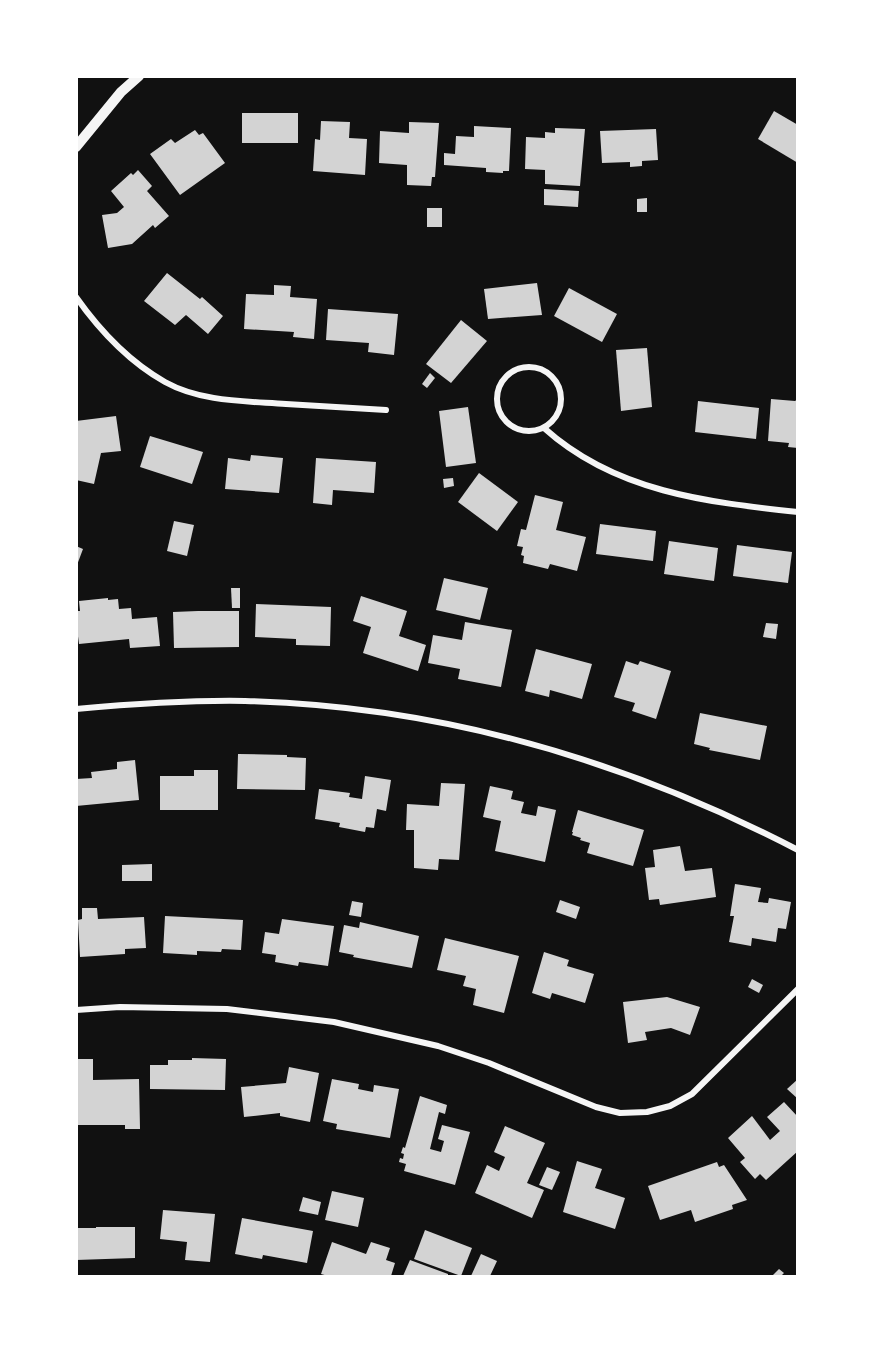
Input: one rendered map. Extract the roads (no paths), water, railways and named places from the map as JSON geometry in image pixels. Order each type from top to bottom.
[{"type":"street","points":[[76,147],[121,92],[137,77]]},
{"type":"street","points":[[76,297],[120,350],[166,383],[185,391],[222,400],[386,410]]},
{"type":"street","points":[[525,366],[535,367],[553,376],[559,384],[562,404],[552,422],[544,428],[524,431],[514,428],[500,413],[497,393],[501,383],[507,375],[525,366]]},
{"type":"street","points":[[544,428],[564,446],[607,471],[639,483],[694,499],[798,512]]},
{"type":"street","points":[[76,709],[186,701],[245,701],[350,709],[431,720],[534,744],[646,780],[700,802],[798,850]]},
{"type":"street","points":[[76,1010],[120,1007],[227,1009],[334,1022],[438,1046],[489,1063],[596,1107],[620,1113],[647,1112],[670,1106],[692,1094],[798,989]]}]
